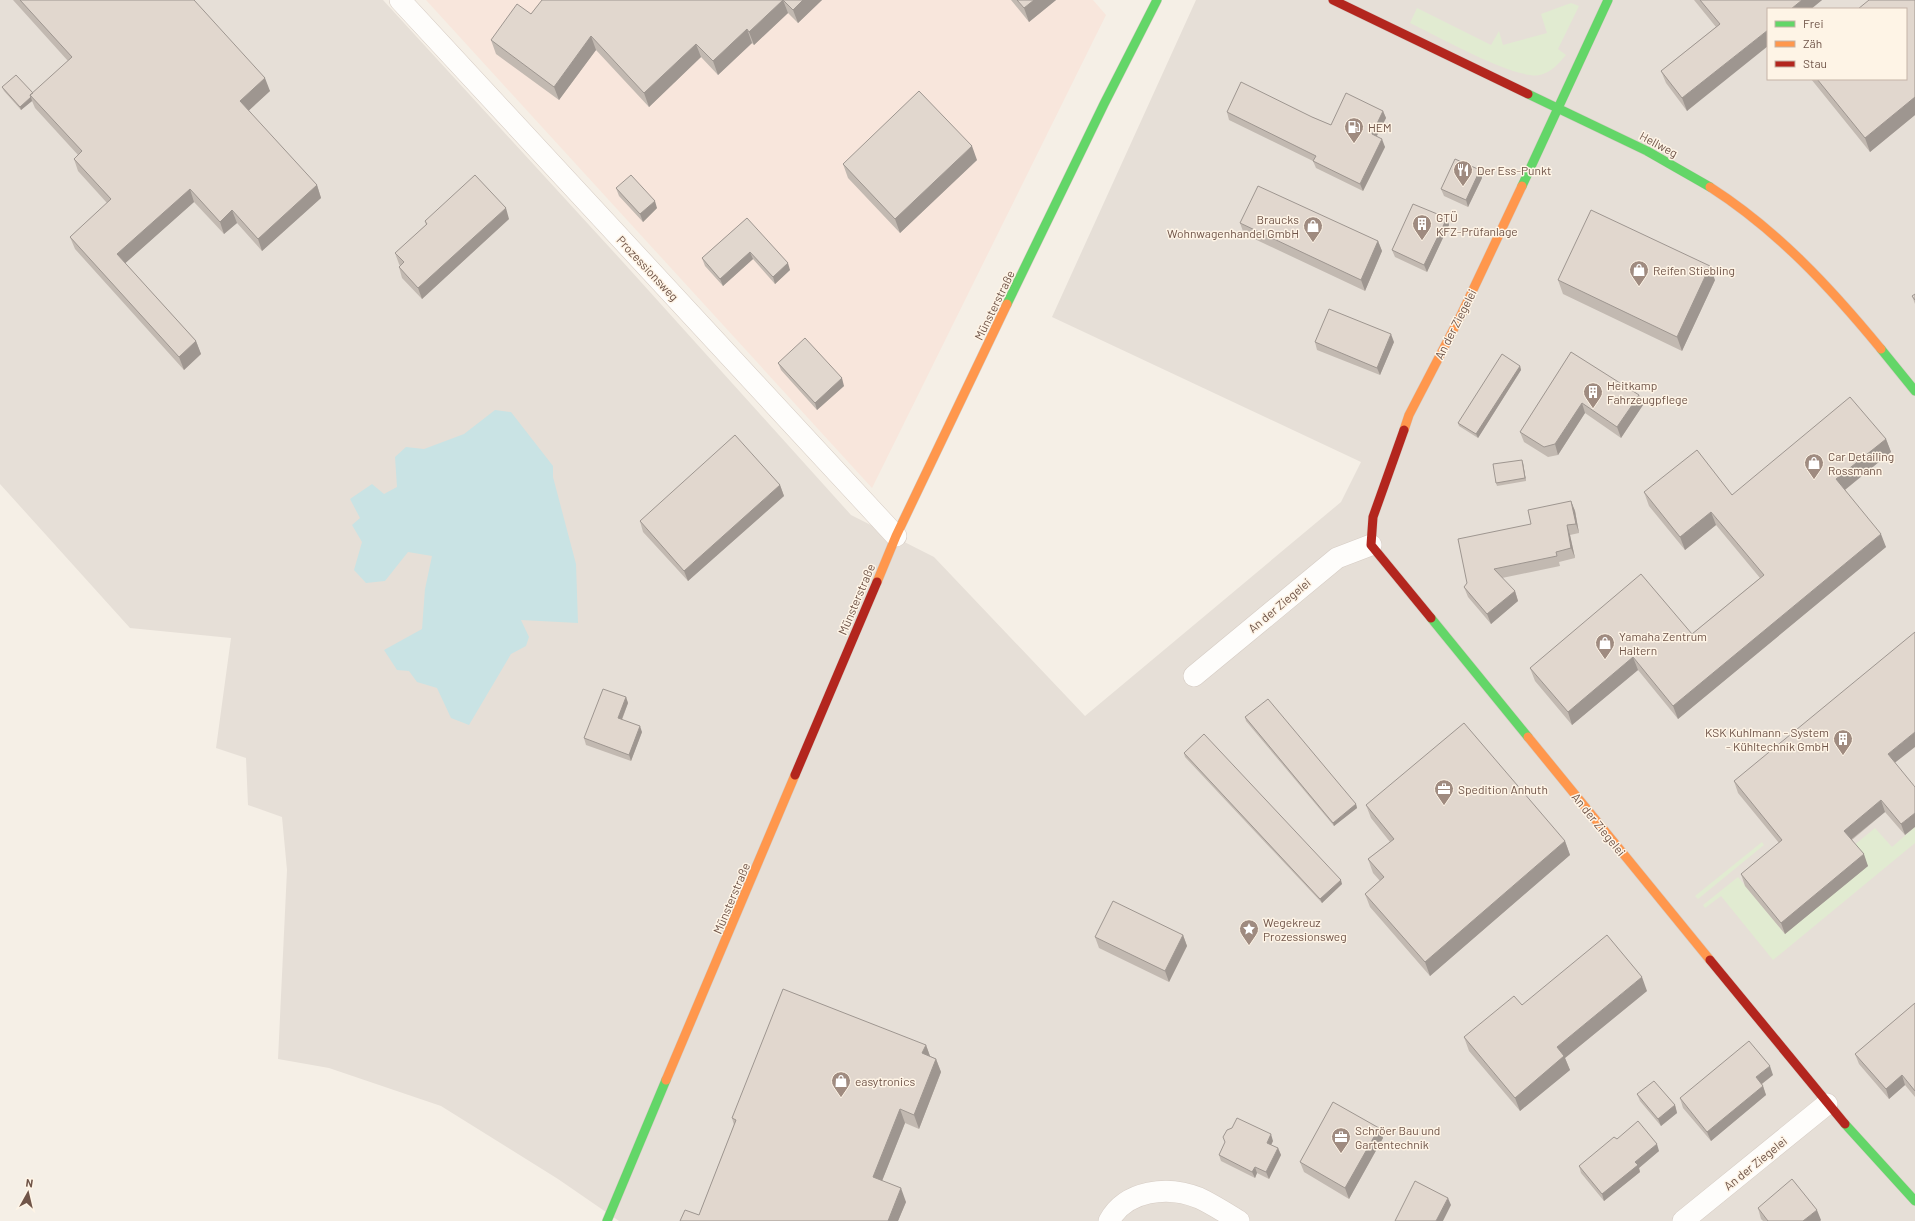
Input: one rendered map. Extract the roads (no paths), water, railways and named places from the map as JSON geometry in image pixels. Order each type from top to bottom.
[{"type":"street","name":"Prozessionsweg","points":[[400,0],[896,536]]},
{"type":"street","name":"Münsterstraße","points":[[607,1221],[896,536],[1101,111],[1157,0]]},
{"type":"street","name":"Hellweg","points":[[1333,0],[1650,152],[1703,182],[1750,214],[1819,278],[1858,321],[1915,391]]},
{"type":"street","name":"An der Ziegelei","points":[[1608,0],[1462,313],[1409,415],[1373,517],[1372,545],[1826,1104],[1915,1201]]},
{"type":"street","name":"An der Ziegelei","points":[[1194,676],[1337,558],[1372,545]]},
{"type":"street","name":"An der Ziegelei","points":[[1683,1221],[1826,1104]]},
{"type":"street","points":[[1109,1221],[1115,1210],[1139,1196],[1149,1192],[1175,1191],[1199,1198],[1239,1221]]},
{"type":"water","points":[[495,410],[511,412],[553,466],[553,477],[576,564],[578,623],[521,620],[529,637],[526,646],[511,654],[469,725],[451,718],[437,688],[417,682],[409,671],[397,670],[384,650],[422,629],[425,589],[432,556],[408,552],[385,581],[366,583],[354,570],[362,542],[352,525],[360,518],[350,499],[372,484],[384,494],[397,487],[395,457],[406,447],[424,449],[464,434]]},
{"type":"place","name":"HEM","points":[[1354,144]]},
{"type":"place","name":"Der Ess-Punkt","points":[[1463,187]]},
{"type":"place","name":"GTÜ KFZ-Prüfanlage","points":[[1422,241]]},
{"type":"place","name":"Braucks Wohnwagenhandel GmbH","points":[[1313,243]]},
{"type":"place","name":"Reifen Stiebling","points":[[1639,287]]},
{"type":"place","name":"Heitkamp Fahrzeugpflege","points":[[1593,409]]},
{"type":"place","name":"Car Detailing Rossmann","points":[[1814,480]]},
{"type":"place","name":"Yamaha Zentrum Haltern","points":[[1605,660]]},
{"type":"place","name":"KSK Kuhlmann - System - Kühltechnik GmbH","points":[[1843,756]]},
{"type":"place","name":"Spedition Anhuth","points":[[1444,806]]},
{"type":"place","name":"Wegekreuz Prozessionsweg","points":[[1249,946]]},
{"type":"place","name":"easytronics","points":[[841,1098]]},
{"type":"place","name":"Schröer Bau und Gartentechnik","points":[[1341,1154]]}]
